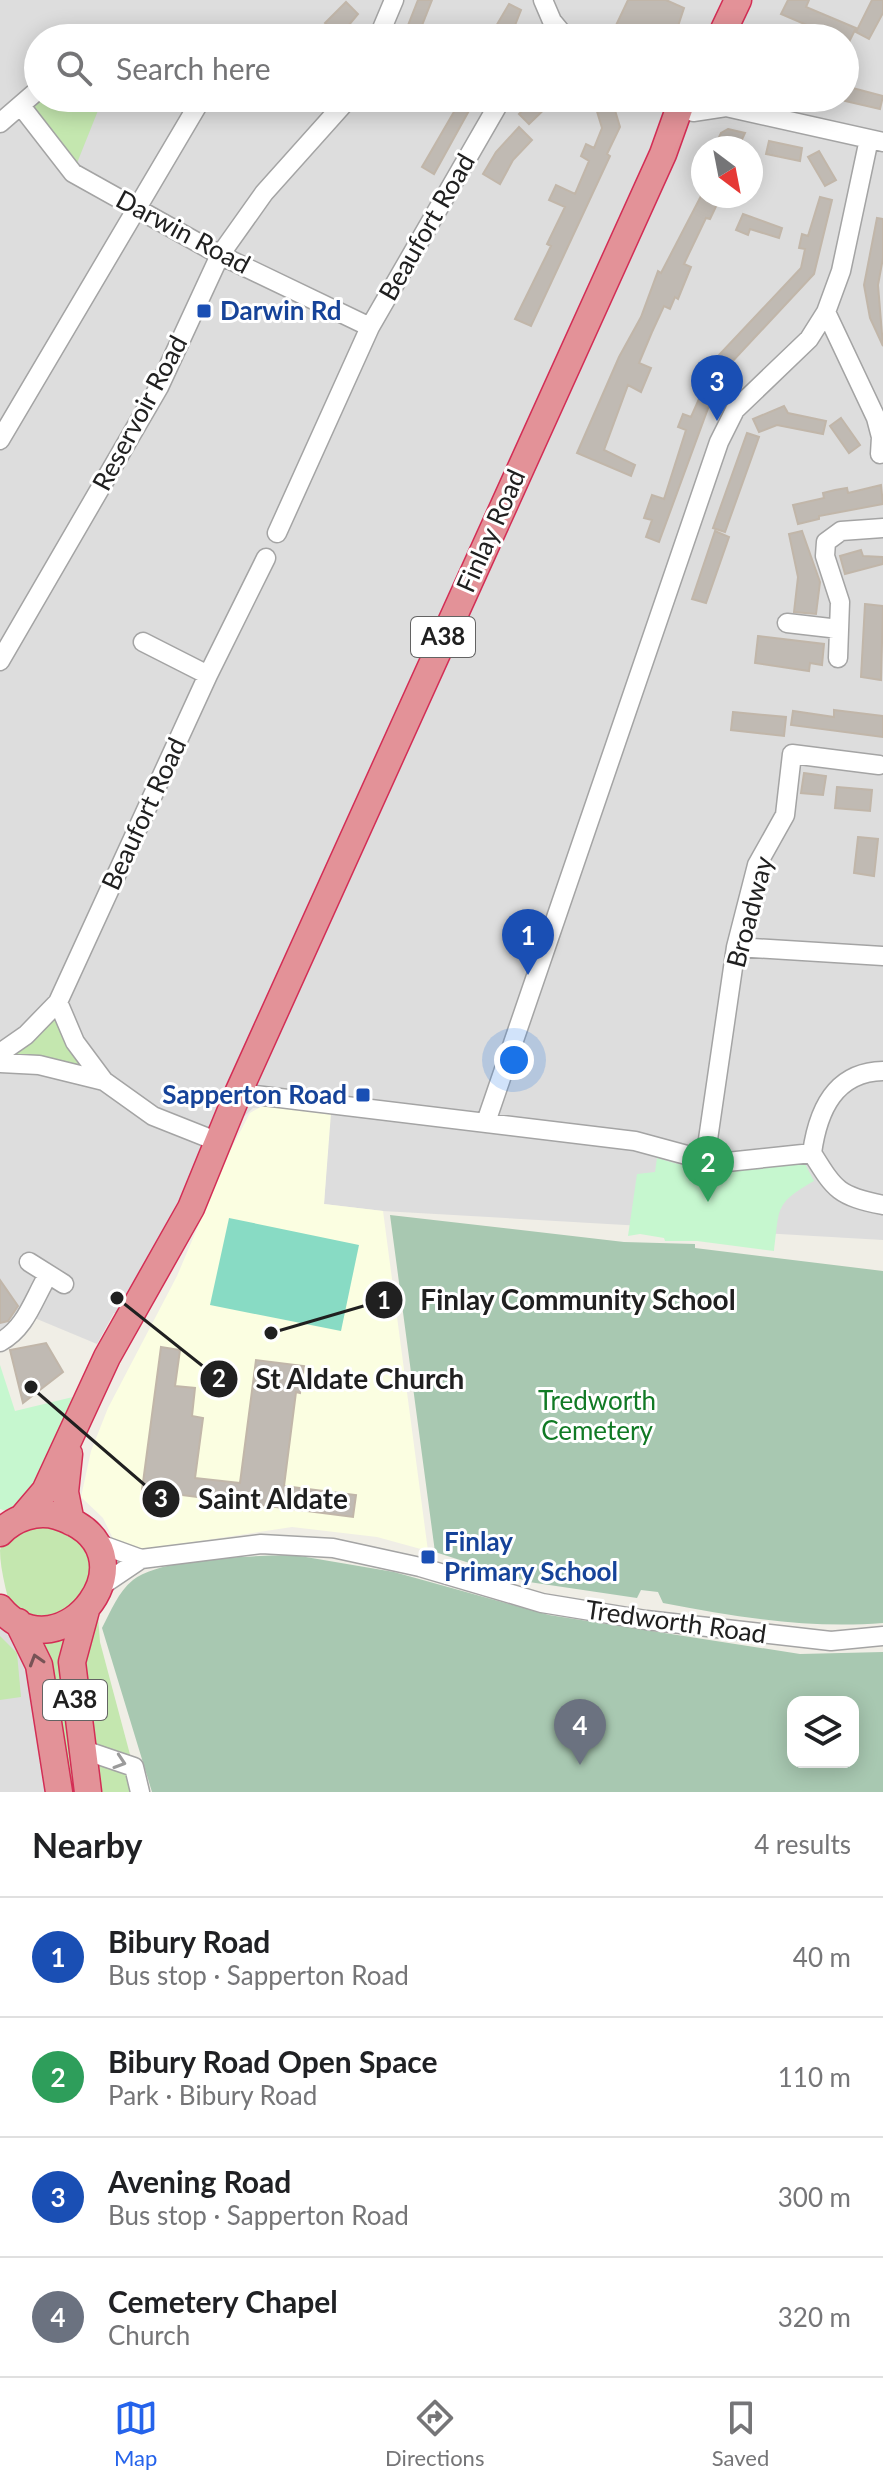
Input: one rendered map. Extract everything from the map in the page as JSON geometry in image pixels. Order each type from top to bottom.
[{"type":"highway","points":[[727,24],[738,0]]},
{"type":"highway","name":"Finlay Road","points":[[238,1093],[682,112]]},
{"type":"highway","name":"A38","points":[[182,1223],[183,1206],[211,1139],[238,1093]]},
{"type":"highway","name":"A38","points":[[6,1526],[45,1491],[107,1357],[191,1208],[238,1093]]},
{"type":"highway","name":"A38","points":[[71,1522],[65,1492],[75,1428]]},
{"type":"highway","name":"A38","points":[[6,1526],[52,1514],[71,1522]]},
{"type":"highway","points":[[71,1522],[97,1543],[103,1562],[101,1586]]},
{"type":"highway","name":"A38","points":[[88,1792],[72,1662],[86,1610],[101,1586]]},
{"type":"highway","name":"A38","points":[[9,1615],[33,1628],[54,1628],[86,1610]]},
{"type":"highway","name":"A38","points":[[9,1615],[39,1665],[59,1792]]},
{"type":"street","points":[[384,24],[394,0]]},
{"type":"street","points":[[543,0],[554,24]]},
{"type":"street","points":[[0,123],[24,103]]},
{"type":"street","name":"Darwin Road","points":[[21,106],[24,110]]},
{"type":"street","name":"Darwin Road","points":[[26,112],[73,173],[220,255],[370,327]]},
{"type":"street","points":[[0,440],[194,112]]},
{"type":"street","name":"Reservoir Road","points":[[0,661],[159,387],[220,255],[264,193],[336,112]]},
{"type":"street","name":"Beaufort Road","points":[[277,533],[370,327],[494,112]]},
{"type":"street","points":[[486,1122],[719,442],[735,410],[809,339],[826,312],[841,271],[876,140],[763,112]]},
{"type":"street","points":[[826,312],[876,418],[881,437],[880,454]]},
{"type":"street","points":[[838,658],[840,602],[825,556],[826,542],[841,531],[883,528]]},
{"type":"street","name":"Beaufort Road","points":[[0,1053],[26,1035],[58,1002],[208,675],[266,558]]},
{"type":"street","points":[[787,623],[839,629]]},
{"type":"street","points":[[143,642],[208,675]]},
{"type":"street","name":"Broadway","points":[[705,1160],[736,947],[757,865],[785,815],[792,754],[879,765]]},
{"type":"street","points":[[736,947],[883,956]]},
{"type":"street","points":[[58,1002],[75,1042],[104,1081],[153,1116],[211,1139]]},
{"type":"street","points":[[0,1063],[39,1065],[104,1081]]},
{"type":"street","points":[[883,1071],[850,1078],[833,1091],[816,1127],[812,1153],[826,1178],[849,1198],[883,1205]]},
{"type":"street","points":[[238,1093],[635,1141],[705,1160],[727,1162],[812,1153]]},
{"type":"street","points":[[0,1342],[16,1332],[56,1280],[29,1262]]},
{"type":"street","name":"Tredworth Road","points":[[97,1543],[141,1559]]},
{"type":"street","name":"Tredworth Road","points":[[101,1586],[141,1559],[261,1544],[333,1548],[420,1567],[542,1603],[646,1620],[831,1641],[883,1636]]},
{"type":"street","points":[[81,1749],[134,1767],[140,1792]]},
{"type":"shaded area","points":[[0,0],[883,0],[883,1240],[383,1211],[324,1204],[330,1114],[253,1108],[219,1141],[128,1318],[114,1313],[97,1344],[25,1314],[0,1341]]},
{"type":"shaded area","points":[[262,1106],[331,1113],[324,1204],[383,1211],[428,1551],[377,1537],[292,1527],[120,1553],[103,1518],[81,1497],[91,1451],[108,1408],[177,1276],[230,1151],[250,1113]]},
{"type":"shaded area","points":[[0,1608],[18,1622],[59,1792],[0,1792]]},
{"type":"green space","points":[[26,112],[97,112],[73,173]]},
{"type":"green space","points":[[54,1017],[81,1066],[10,1056]]},
{"type":"green space","points":[[657,1158],[714,1169],[804,1162],[814,1181],[792,1195],[781,1208],[774,1251],[697,1241],[665,1241],[664,1238],[640,1234],[628,1236],[637,1174],[655,1172]]},
{"type":"green space","name":"Tredworth Cemetery","points":[[390,1215],[624,1242],[695,1244],[695,1248],[883,1271],[883,1623],[800,1623],[718,1613],[663,1603],[658,1592],[641,1590],[637,1598],[529,1582],[435,1552]]},
{"type":"green space","points":[[229,1218],[359,1245],[341,1331],[210,1305]]},
{"type":"green space","points":[[0,1365],[15,1411],[73,1397],[52,1464],[35,1498],[9,1512],[0,1509]]},
{"type":"green space","points":[[57,1522],[93,1552],[100,1642],[140,1792],[59,1792],[48,1723],[11,1609],[0,1550],[16,1531]]},
{"type":"green space","points":[[294,1555],[394,1572],[549,1615],[800,1654],[883,1652],[883,1792],[152,1792],[102,1628],[119,1596],[133,1580],[146,1572],[186,1562]]},
{"type":"green space","points":[[0,1636],[17,1653],[21,1697],[0,1700]]},
{"type":"building","points":[[418,0],[432,0],[423,24],[409,24]]},
{"type":"building","points":[[628,0],[666,0],[684,8],[679,24],[617,24]]},
{"type":"building","points":[[788,0],[809,0],[806,7],[846,24],[804,24],[781,14]]},
{"type":"building","points":[[872,0],[883,0],[883,13],[869,39],[859,34],[859,26]]},
{"type":"building","points":[[346,2],[358,14],[350,24],[325,23]]},
{"type":"building","points":[[509,4],[521,10],[516,24],[497,24]]},
{"type":"building","points":[[859,90],[883,96],[880,109],[859,104]]},
{"type":"building","points":[[454,112],[468,112],[434,174],[422,167]]},
{"type":"building","points":[[521,112],[541,112],[529,124],[519,114]]},
{"type":"building","points":[[597,112],[616,112],[620,127],[607,154],[610,156],[531,326],[515,319],[551,246],[547,244],[565,207],[549,200],[556,185],[575,194],[589,161],[581,156],[586,144],[594,148],[602,128]]},
{"type":"building","points":[[519,127],[532,140],[513,160],[500,184],[483,174],[496,152]]},
{"type":"building","points":[[728,129],[745,133],[744,136],[720,136]]},
{"type":"building","points":[[769,141],[802,148],[800,161],[766,154]]},
{"type":"building","points":[[819,151],[836,180],[825,186],[808,157]]},
{"type":"building","points":[[820,197],[832,200],[814,274],[729,365],[710,403],[659,542],[646,537],[652,520],[644,518],[652,495],[664,499],[686,430],[678,427],[683,414],[691,417],[718,356],[801,268],[805,249],[799,248],[802,234],[808,236]]},
{"type":"building","points":[[695,208],[715,208],[710,219],[706,218],[684,264],[691,267],[678,299],[675,297],[670,309],[664,306],[639,363],[651,368],[641,392],[628,385],[604,450],[635,465],[631,476],[577,453],[619,357],[641,317],[658,271],[661,273]]},
{"type":"building","points":[[743,214],[782,228],[779,238],[750,229],[748,235],[736,230]]},
{"type":"building","points":[[877,218],[883,219],[883,258],[878,285],[883,346],[870,318],[864,285]]},
{"type":"building","points":[[784,406],[788,413],[826,421],[823,434],[777,425],[759,432],[753,419]]},
{"type":"building","points":[[841,418],[860,445],[849,453],[830,426]]},
{"type":"building","points":[[747,433],[759,437],[725,532],[713,528]]},
{"type":"building","points":[[881,485],[883,504],[819,516],[819,519],[798,524],[793,505],[824,498],[823,493],[835,490],[847,488],[848,493]]},
{"type":"building","points":[[715,531],[729,537],[706,603],[692,599]]},
{"type":"building","points":[[802,531],[820,582],[816,614],[794,612],[798,577],[789,534]]},
{"type":"building","points":[[861,550],[863,556],[883,557],[883,564],[845,574],[840,556]]},
{"type":"building","points":[[865,604],[883,606],[881,680],[861,677]]},
{"type":"building","points":[[758,636],[824,644],[822,665],[810,663],[809,671],[755,663]]},
{"type":"building","points":[[834,710],[883,716],[883,737],[791,725],[793,711],[834,717]]},
{"type":"building","points":[[733,712],[786,717],[784,736],[731,730]]},
{"type":"building","points":[[804,773],[826,776],[823,795],[801,793]]},
{"type":"building","points":[[837,787],[872,790],[870,811],[835,808]]},
{"type":"building","points":[[858,837],[878,839],[874,876],[854,873]]},
{"type":"building","points":[[0,1280],[18,1306],[8,1321],[0,1323]]},
{"type":"building","points":[[46,1343],[63,1372],[23,1403],[10,1350]]},
{"type":"building","points":[[161,1347],[180,1350],[175,1386],[195,1388],[192,1416],[203,1418],[195,1478],[240,1483],[256,1360],[304,1366],[300,1393],[296,1392],[284,1486],[356,1495],[353,1517],[142,1490]]},
{"type":"place","name":"Darwin Rd","points":[[204,311]]},
{"type":"place","name":"Avening Road","points":[[717,421]]},
{"type":"place","name":"Bibury Road","points":[[528,975]]},
{"type":"place","name":"Sapperton Road","points":[[363,1095]]},
{"type":"place","name":"Bibury Road Open Space","points":[[708,1202]]},
{"type":"place","name":"St Aldate Church","points":[[117,1298]]},
{"type":"place","name":"Finlay Community School","points":[[271,1333]]},
{"type":"place","name":"Saint Aldate","points":[[31,1387]]},
{"type":"place","name":"Finlay Primary School","points":[[428,1557]]},
{"type":"place","name":"Cemetery Chapel","points":[[580,1765]]}]
